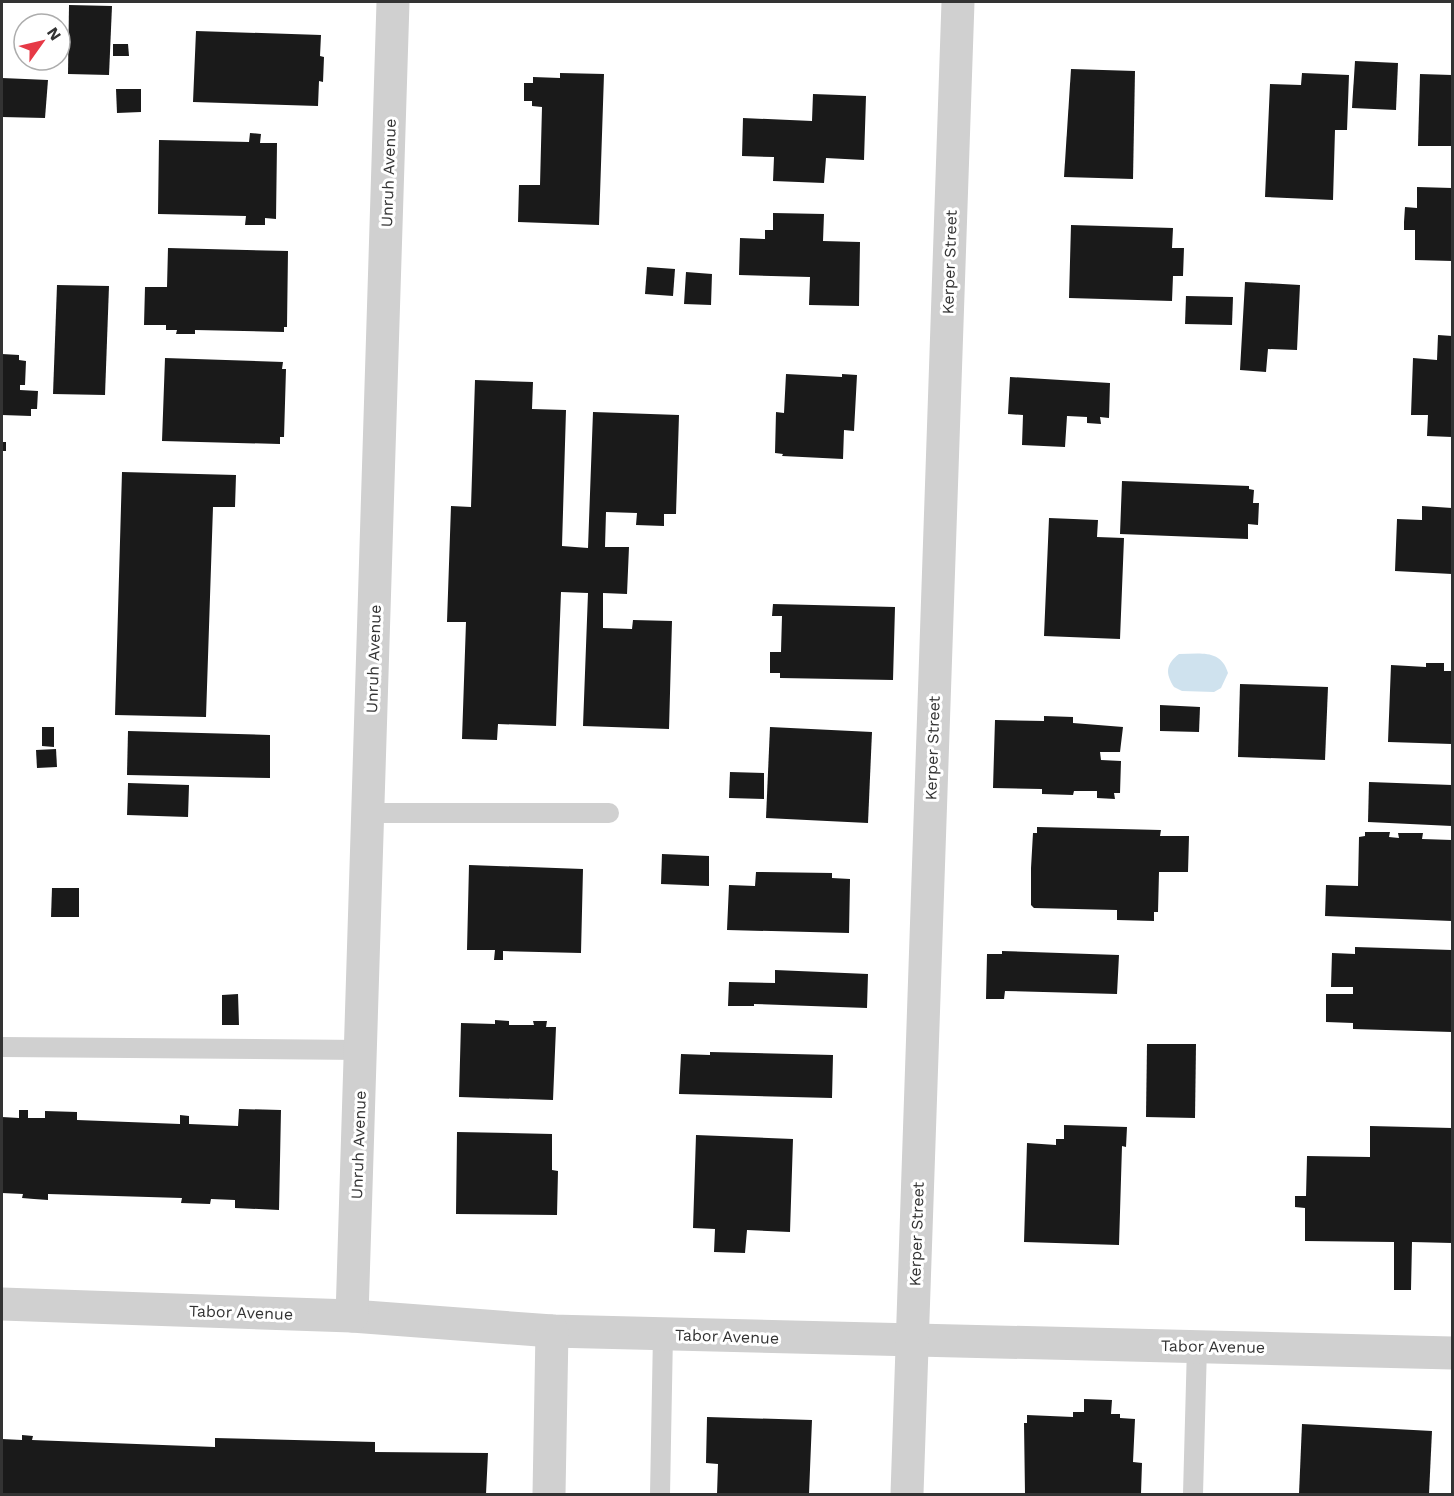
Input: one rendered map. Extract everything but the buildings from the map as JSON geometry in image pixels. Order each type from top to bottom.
[{"type":"street","name":"Unruh Avenue","points":[[352,1316],[393,2]]},
{"type":"street","name":"Kerper Street","points":[[907,1494],[958,2]]},
{"type":"street","name":"Tabor Avenue","points":[[2,1304],[352,1316],[552,1331],[1452,1353]]},
{"type":"street","points":[[549,1494],[552,1331]]},
{"type":"lane","points":[[368,813],[609,813]]},
{"type":"lane","points":[[2,1047],[361,1050]]},
{"type":"lane","points":[[660,1494],[663,1334]]},
{"type":"lane","points":[[1193,1494],[1197,1346]]},
{"type":"water","points":[[1179,654],[1209,654],[1220,660],[1228,673],[1221,688],[1214,692],[1182,691],[1174,687],[1168,669],[1171,661]]}]
